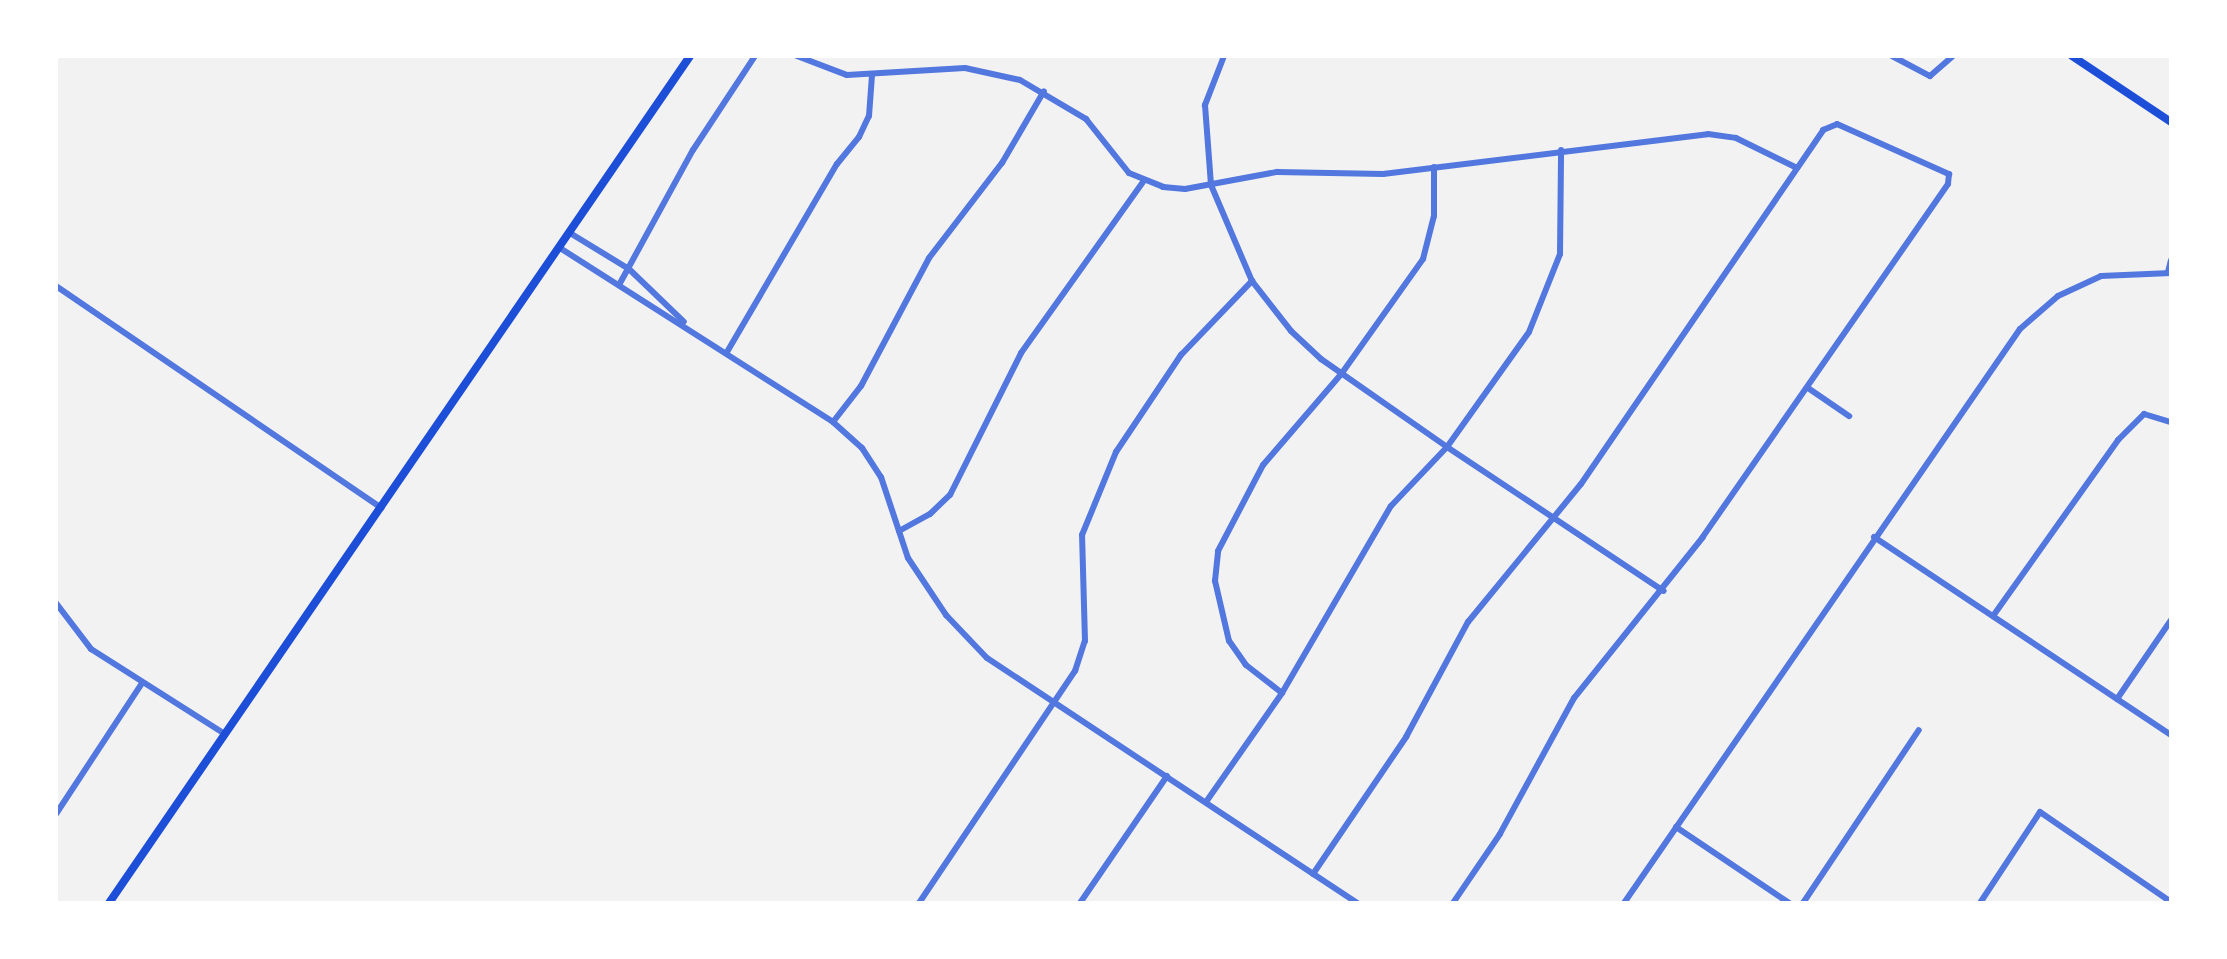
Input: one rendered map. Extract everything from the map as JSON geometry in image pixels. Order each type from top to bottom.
[{"type":"main road","points":[[109,903],[690,56]]},
{"type":"main road","points":[[2072,56],[2171,122]]},
{"type":"street","points":[[619,285],[693,150],[755,56]]},
{"type":"street","points":[[797,56],[847,75],[965,68],[1007,76],[1044,91],[1086,119],[1129,173],[1143,182],[1185,189],[1277,172],[1383,174],[1708,134],[1736,138],[1797,168]]},
{"type":"street","points":[[1224,56],[1205,105],[1211,185],[1252,281],[1291,331],[1342,373],[1447,447],[1664,591]]},
{"type":"street","points":[[1892,56],[1930,76],[1953,56]]},
{"type":"street","points":[[727,352],[837,164],[859,137],[869,116],[872,75]]},
{"type":"street","points":[[833,422],[861,386],[929,258],[1002,163],[1044,91]]},
{"type":"street","points":[[1313,874],[1406,737],[1468,622],[1555,518],[1828,126],[1837,124],[1949,174],[1948,184],[1664,591],[1574,698],[1500,834],[1453,903]]},
{"type":"street","points":[[1206,802],[1282,693],[1383,518],[1447,447],[1510,362],[1547,294],[1560,254],[1564,209],[1561,150]]},
{"type":"street","points":[[1282,693],[1246,665],[1229,641],[1215,581],[1218,551],[1263,465],[1342,373],[1423,259],[1434,216],[1434,167]]},
{"type":"street","points":[[899,531],[930,514],[950,495],[1021,353],[1143,182]]},
{"type":"street","points":[[570,233],[629,269],[692,330]]},
{"type":"street","points":[[560,248],[833,422],[872,462],[908,558],[946,615],[987,658],[1357,903]]},
{"type":"street","points":[[1624,903],[1999,356],[2034,315],[2101,276],[2170,272],[2171,260]]},
{"type":"street","points":[[919,903],[1057,702],[1085,641],[1082,535],[1116,452],[1181,355],[1252,281]]},
{"type":"street","points":[[56,286],[382,508]]},
{"type":"street","points":[[1808,388],[1849,416]]},
{"type":"street","points":[[1993,616],[2105,457],[2144,414],[2171,422]]},
{"type":"street","points":[[1874,537],[2171,735]]},
{"type":"street","points":[[56,603],[91,649],[225,734]]},
{"type":"street","points":[[2117,699],[2171,620]]},
{"type":"street","points":[[56,814],[142,683]]},
{"type":"street","points":[[1803,903],[1919,730]]},
{"type":"street","points":[[1080,903],[1167,776]]},
{"type":"street","points":[[1980,903],[2040,812],[2171,902]]},
{"type":"street","points":[[1676,827],[1789,903]]}]
